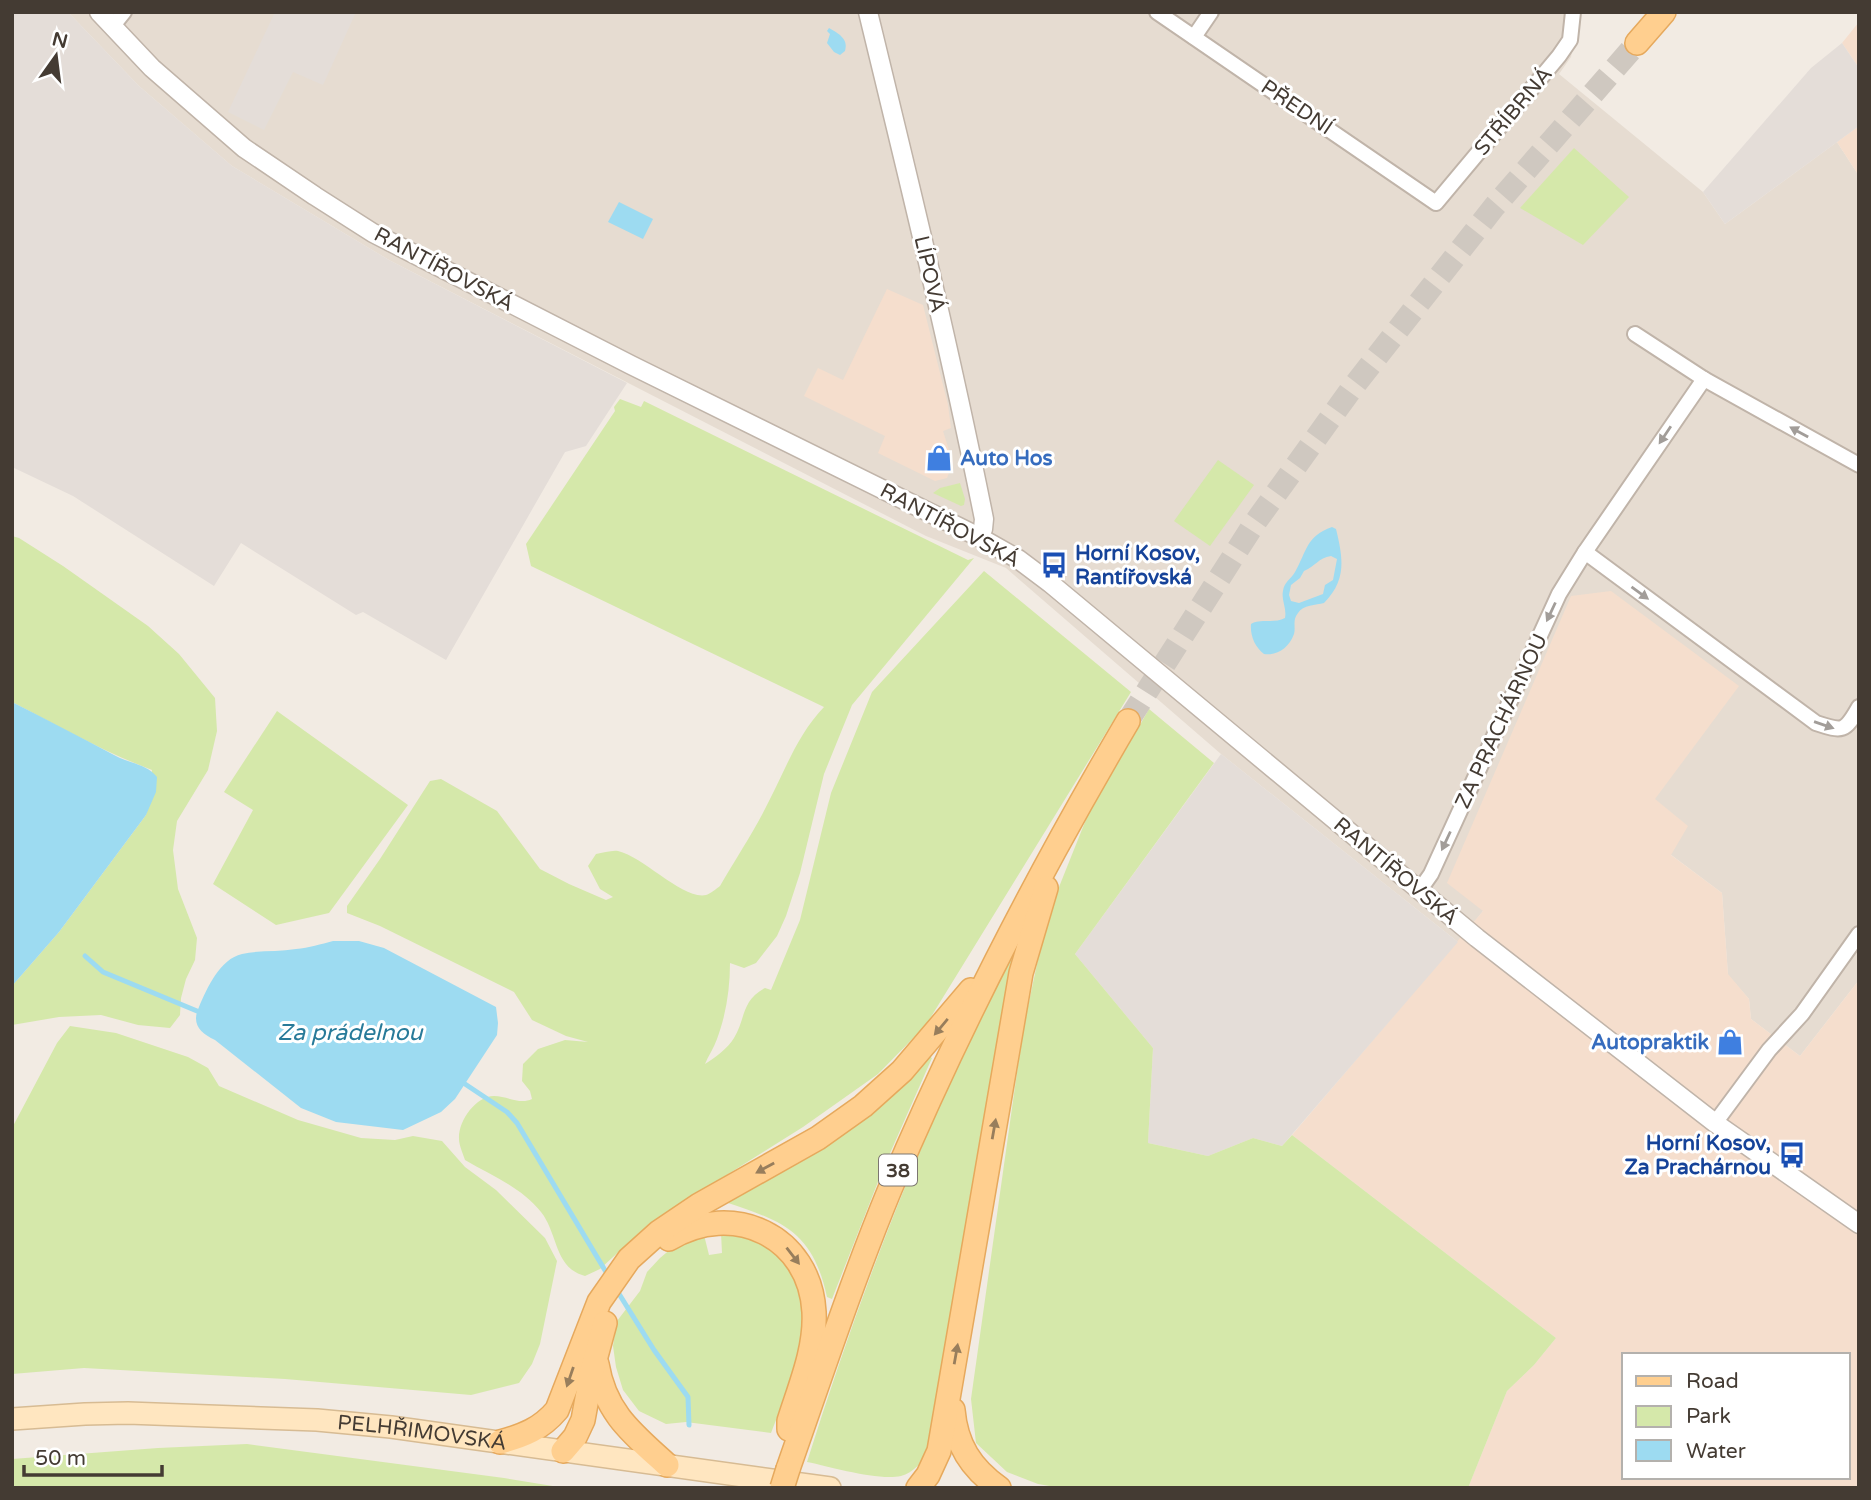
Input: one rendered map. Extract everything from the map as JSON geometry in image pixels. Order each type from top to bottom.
[{"type":"main road","points":[[1637,43],[1664,12]]},
{"type":"main road","name":"38","points":[[785,1478],[806,1392],[846,1302],[889,1191],[967,1018],[1080,804],[1128,721]]},
{"type":"main road","points":[[918,1488],[928,1475],[939,1451],[1021,973],[1047,885],[1080,804]]},
{"type":"main road","points":[[500,1442],[533,1431],[557,1410],[592,1319],[659,1232],[699,1205],[818,1138],[863,1106],[902,1072],[1000,955]]},
{"type":"main road","points":[[634,1264],[679,1233],[712,1222],[764,1232],[787,1248],[803,1270],[813,1301],[814,1334],[806,1392]]},
{"type":"main road","points":[[563,1451],[583,1420],[610,1297]]},
{"type":"main road","points":[[596,1354],[602,1389],[612,1407],[640,1440],[667,1465]]},
{"type":"main road","points":[[950,1385],[954,1424],[964,1453],[972,1465],[999,1488]]},
{"type":"main road","points":[[557,1410],[557,1429],[563,1451]]},
{"type":"main road","name":"PELHŘIMOVSKÁ","points":[[12,1419],[128,1413],[259,1417],[391,1427],[830,1488]]},
{"type":"street","name":"RANTÍŘOVSKÁ","points":[[99,12],[152,68],[244,148],[373,233],[1018,559],[1419,891],[1715,1123],[1859,1224]]},
{"type":"street","points":[[111,27],[124,12]]},
{"type":"street","name":"LÍPOVÁ","points":[[868,12],[969,445],[984,519],[979,537]]},
{"type":"street","name":"PŘEDNÍ","points":[[1157,12],[1436,203]]},
{"type":"street","points":[[1194,37],[1211,12]]},
{"type":"street","name":"STŘÍBRNÁ","points":[[1436,203],[1559,56],[1570,40],[1573,12]]},
{"type":"street","points":[[1634,334],[1704,379],[1859,465]]},
{"type":"street","name":"ZA PRACHÁRNOU","points":[[1419,891],[1431,874],[1559,594],[1704,379]]},
{"type":"street","points":[[1585,552],[1816,723],[1833,729],[1843,728],[1849,724],[1859,707]]},
{"type":"street","points":[[1715,1123],[1769,1050],[1802,1014],[1859,934]]},
{"type":"shaded area","points":[[12,12],[68,12],[139,86],[232,166],[389,260],[627,383],[586,446],[565,452],[446,660],[363,612],[356,615],[241,543],[214,586],[73,496],[12,467]]},
{"type":"shaded area","points":[[68,12],[1577,12],[1571,57],[1559,74],[1703,192],[1725,224],[1837,142],[1859,176],[1859,980],[1800,1056],[1751,1019],[1749,999],[1728,975],[1722,893],[1670,854],[1483,911],[1458,942],[1221,754],[1006,568],[926,536],[389,260],[232,166],[139,86]]},
{"type":"shaded area","points":[[275,12],[356,12],[323,85],[293,72],[264,130],[228,112]]},
{"type":"shaded area","points":[[1859,22],[1859,68],[1842,43]]},
{"type":"shaded area","points":[[1842,43],[1859,68],[1859,126],[1725,224],[1703,192],[1811,68]]},
{"type":"shaded area","points":[[1859,126],[1859,176],[1837,142]]},
{"type":"shaded area","points":[[887,289],[923,305],[948,405],[951,428],[943,431],[953,463],[947,478],[935,481],[878,453],[885,436],[804,396],[818,368],[843,380]]},
{"type":"shaded area","points":[[1611,591],[1739,686],[1655,799],[1688,826],[1671,855],[1722,893],[1728,974],[1749,999],[1751,1019],[1800,1056],[1859,980],[1859,1488],[1468,1488],[1507,1391],[1534,1365],[1556,1338],[1292,1135],[1483,911],[1447,883],[1571,596]]},
{"type":"shaded area","points":[[1221,754],[1458,942],[1282,1146],[1253,1138],[1208,1156],[1148,1143],[1153,1048],[1075,954]]},
{"type":"green space","points":[[1574,148],[1629,197],[1583,245],[1520,208]]},
{"type":"green space","points":[[620,399],[641,407],[644,401],[968,560],[974,558],[852,705],[824,774],[800,873],[786,916],[777,936],[756,963],[744,968],[730,963],[723,1021],[705,1064],[731,1042],[752,998],[765,988],[771,990],[800,920],[831,793],[872,692],[984,571],[1131,692],[926,1025],[878,1074],[803,1127],[650,1223],[600,1269],[585,1276],[567,1266],[547,1220],[533,1203],[506,1183],[465,1160],[460,1147],[459,1132],[469,1111],[487,1097],[523,1101],[532,1099],[530,1091],[522,1081],[523,1064],[538,1049],[565,1040],[588,1042],[566,1036],[532,1020],[514,992],[380,926],[347,913],[347,906],[430,781],[441,779],[497,811],[540,869],[606,900],[613,897],[600,889],[588,866],[596,854],[616,851],[639,861],[686,891],[697,895],[708,894],[720,886],[758,823],[800,740],[824,707],[531,566],[526,544],[615,411],[614,407]]},
{"type":"green space","points":[[1218,460],[1254,485],[1210,546],[1174,521]]},
{"type":"green space","points":[[960,483],[964,505],[933,493],[940,488]]},
{"type":"green space","points":[[12,536],[63,566],[148,626],[179,654],[215,698],[217,731],[208,770],[177,821],[173,850],[178,889],[197,938],[195,960],[186,979],[180,1015],[170,1028],[138,1025],[101,1015],[59,1017],[12,1025],[12,986],[59,932],[146,815],[152,770],[99,747],[12,702]]},
{"type":"green space","points":[[1149,709],[1214,763],[1075,954],[1153,1048],[1148,1143],[1208,1156],[1253,1138],[1282,1146],[1292,1135],[1556,1338],[1534,1365],[1507,1391],[1468,1488],[1061,1488],[1038,1484],[1007,1472],[976,1443],[971,1399],[1023,1030],[1043,936],[1055,897],[1087,817]]},
{"type":"green space","points":[[277,711],[408,805],[329,913],[276,925],[213,884],[253,810],[224,792]]},
{"type":"green space","points":[[1015,952],[929,1450],[914,1469],[901,1476],[891,1477],[807,1462],[850,1331],[925,1138],[983,1013]]},
{"type":"green space","points":[[70,1026],[116,1033],[188,1057],[208,1068],[219,1086],[298,1120],[361,1138],[395,1140],[413,1136],[442,1141],[465,1167],[496,1190],[545,1238],[557,1261],[540,1344],[532,1364],[519,1383],[471,1395],[285,1379],[84,1368],[12,1374],[12,1128],[57,1043]]},
{"type":"green space","points":[[929,1056],[932,1058],[883,1169],[832,1299],[827,1297],[821,1275],[804,1243],[779,1223],[725,1202]]},
{"type":"green space","points":[[721,1233],[761,1244],[776,1254],[788,1266],[803,1300],[803,1342],[771,1433],[686,1422],[666,1424],[639,1411],[623,1390],[616,1367],[613,1346],[617,1321],[640,1291],[647,1272],[672,1248],[704,1235],[709,1255],[722,1253]]},
{"type":"green space","points":[[247,1444],[565,1488],[12,1488],[12,1459]]},
{"type":"water","points":[[829,28],[844,40],[845,51],[840,55],[827,43]]},
{"type":"water","points":[[619,202],[653,219],[643,239],[608,222]]},
{"type":"water","points":[[1332,527],[1336,529],[1341,559],[1337,586],[1324,603],[1300,610],[1295,618],[1294,634],[1286,647],[1273,654],[1264,654],[1254,641],[1251,624],[1285,618],[1285,585],[1312,540]],"holes":[[[1327,557],[1337,559],[1333,580],[1325,585],[1323,594],[1299,603],[1291,601],[1291,585],[1304,571]]]},
{"type":"water","points":[[12,702],[119,758],[143,766],[157,777],[156,792],[146,815],[59,932],[12,986]]},
{"type":"water","name":"Za prádelnou","points":[[333,941],[359,941],[384,948],[496,1007],[497,1035],[455,1099],[441,1112],[403,1130],[336,1122],[301,1108],[198,1027],[197,1013],[206,991],[215,975],[234,957],[249,953],[306,948]]},
{"type":"waterway","points":[[85,956],[103,972],[197,1011]]},
{"type":"waterway","points":[[465,1084],[507,1112],[517,1123],[609,1277]]},
{"type":"waterway","points":[[616,1289],[654,1350],[688,1397],[689,1425]]},
{"type":"tunnel","points":[[1128,721],[1254,524],[1350,391],[1494,207],[1637,43]]},
{"type":"place","name":"Auto Hos","points":[[939,458]]},
{"type":"place","name":"Horní Kosov, Rantířovská","points":[[1054,565]]},
{"type":"place","name":"Autopraktik","points":[[1730,1042]]},
{"type":"place","name":"Horní Kosov, Za Prachárnou","points":[[1792,1155]]}]
